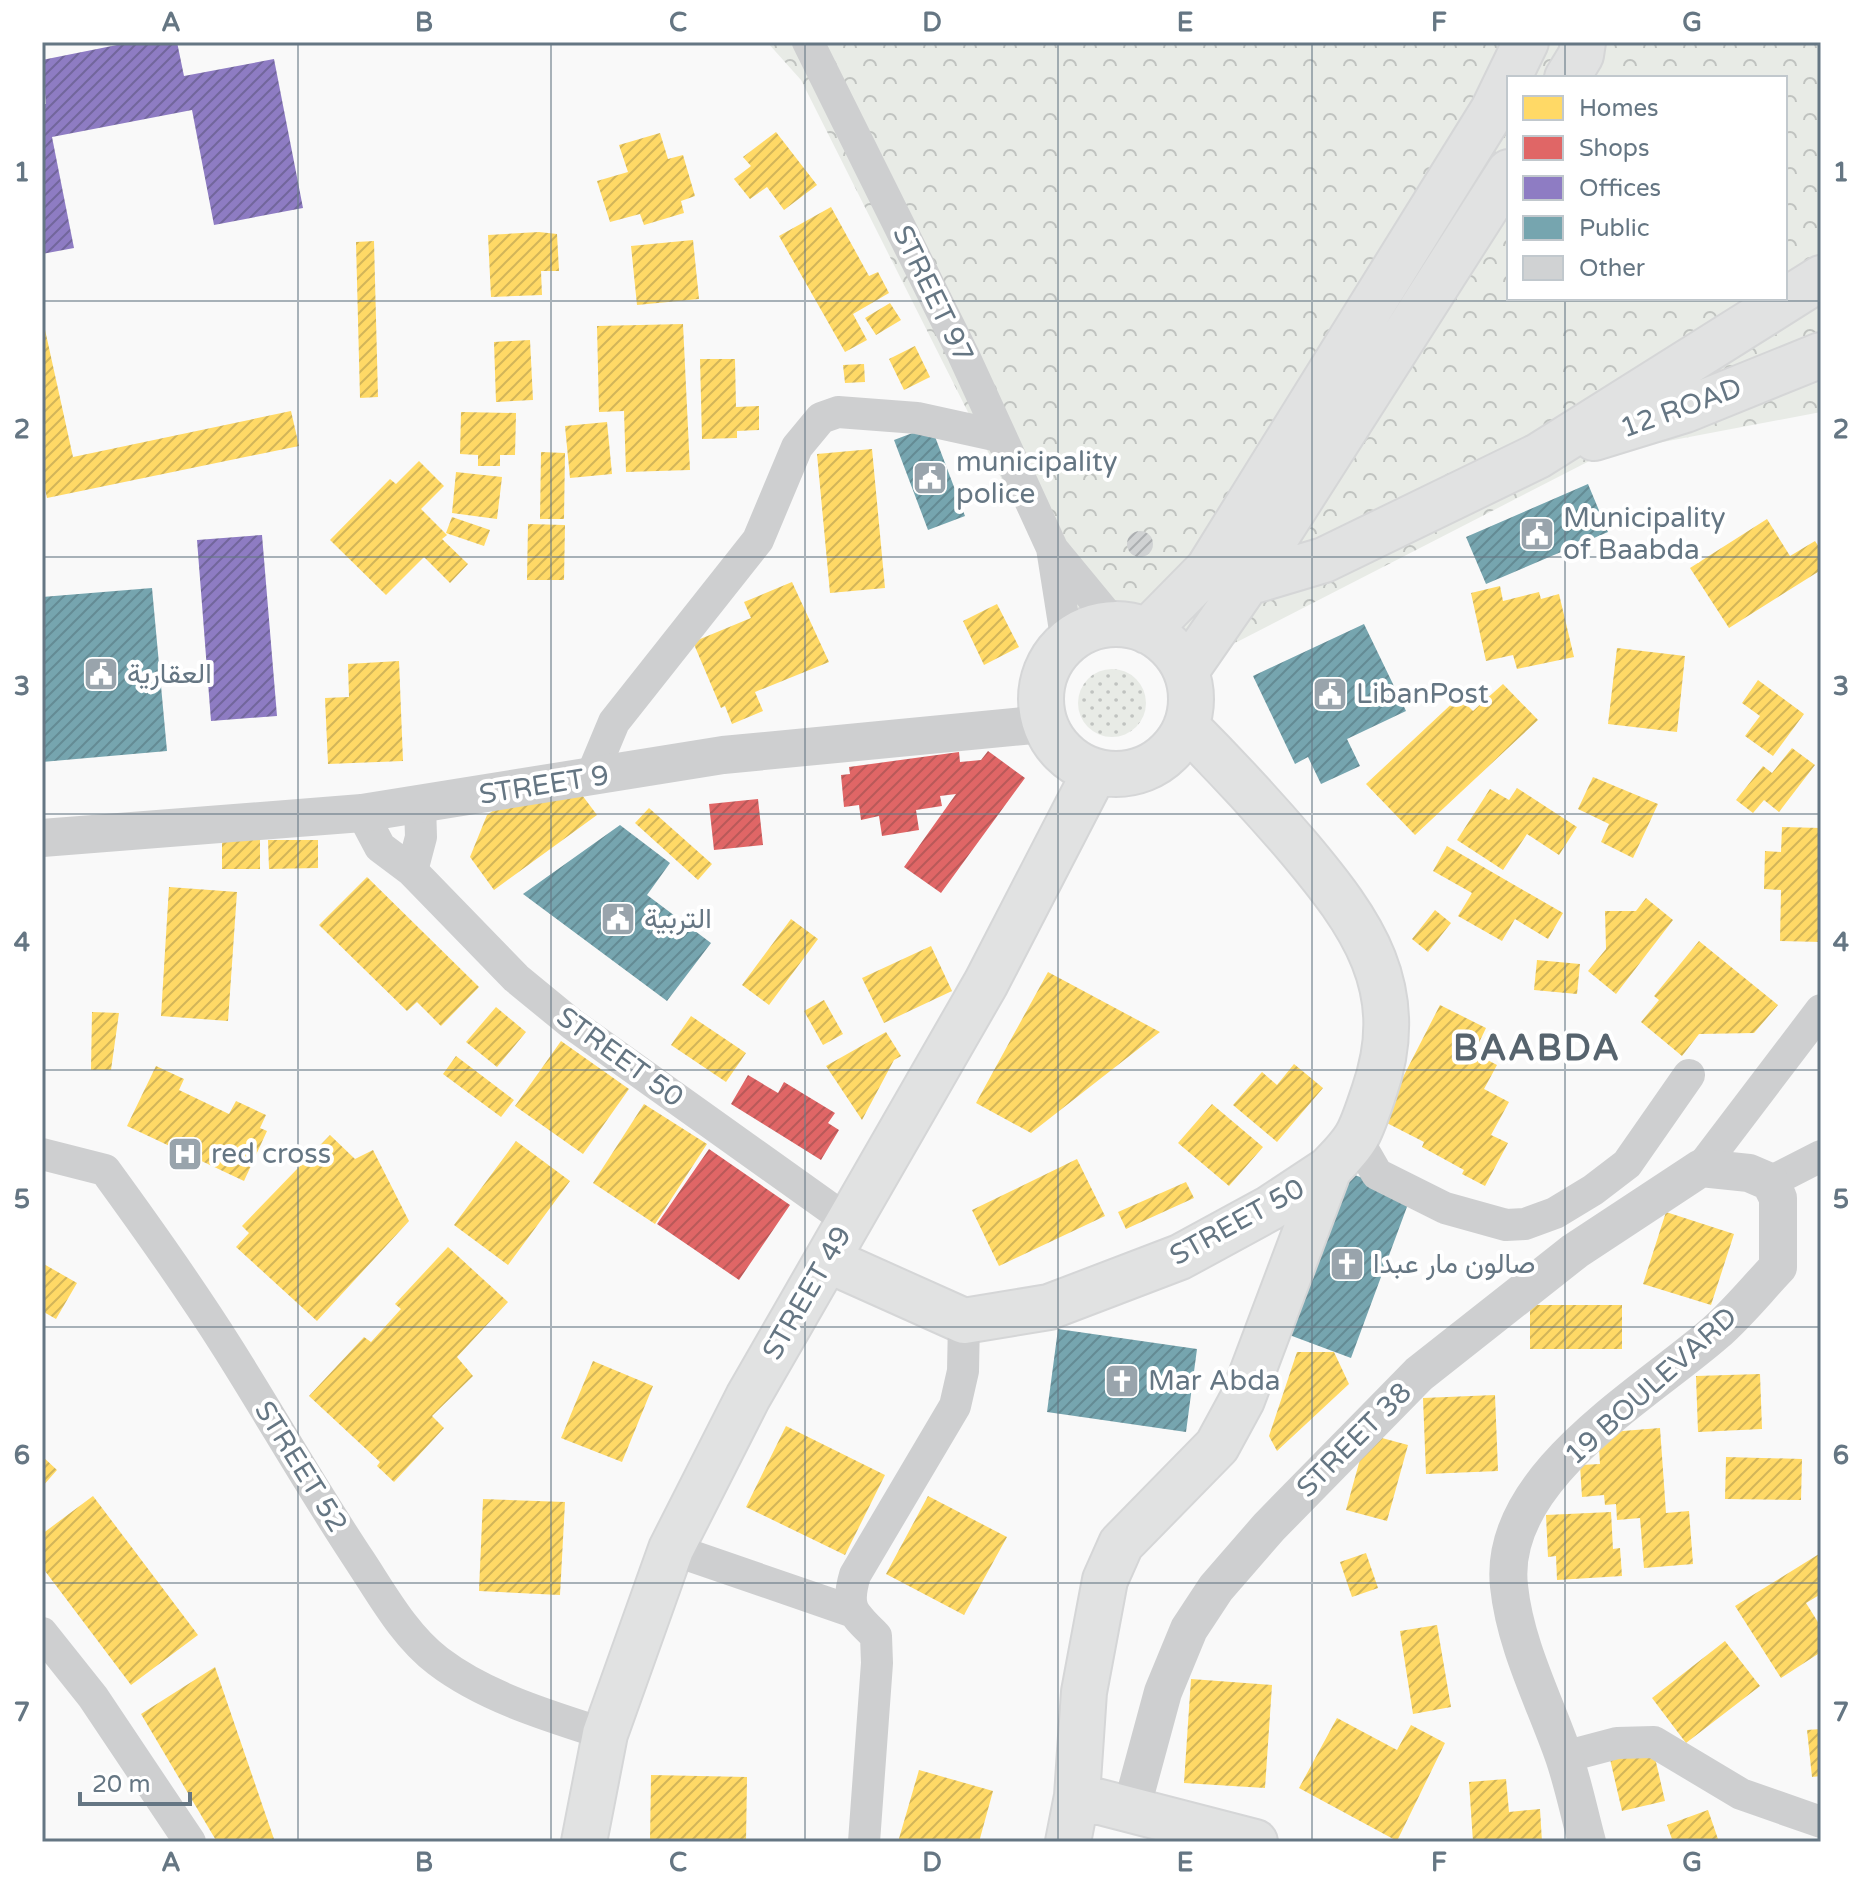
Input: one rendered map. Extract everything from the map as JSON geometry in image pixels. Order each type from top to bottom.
[{"type":"main road","points":[[1510,76],[1526,42]]},
{"type":"main road","points":[[1568,76],[1581,55],[1583,42]]},
{"type":"main road","points":[[1186,671],[1228,576],[1507,81]]},
{"type":"main road","points":[[1228,576],[1507,175]]},
{"type":"main road","points":[[1787,299],[1821,278]]},
{"type":"main road","points":[[1131,628],[1163,641],[1186,671],[1191,708],[1186,726],[1167,753],[1139,771],[1117,775],[1095,772],[1073,761],[1056,745],[1044,724],[1040,703],[1042,682],[1050,663],[1079,634],[1131,628],[1228,576],[1324,560],[1538,456],[1786,300]]},
{"type":"main road","name":"12 ROAD","points":[[1538,456],[1685,410],[1821,355]]},
{"type":"main road","points":[[1068,1842],[1077,1796],[1084,1692],[1105,1580],[1121,1544],[1217,1446],[1242,1400],[1343,1155],[1384,1065],[1387,1043],[1384,986],[1377,963],[1344,901],[1249,789],[1186,726]]},
{"type":"main road","name":"STREET 49","points":[[584,1842],[605,1734],[671,1549],[748,1397],[986,983],[1095,772]]},
{"type":"main road","name":"STREET 50","points":[[964,1321],[1049,1307],[1180,1257],[1270,1208],[1343,1155]]},
{"type":"main road","points":[[828,1260],[964,1321]]},
{"type":"main road","points":[[1077,1796],[1255,1842]]},
{"type":"street","name":"STREET 97","points":[[808,42],[956,340],[1052,548],[1067,643]]},
{"type":"street","points":[[591,777],[614,722],[758,540],[797,447],[821,418],[838,412],[917,418],[999,436]]},
{"type":"street","name":"STREET 97","points":[[1052,548],[1131,628]]},
{"type":"street","name":"STREET 9","points":[[42,838],[362,813],[723,755],[1044,724]]},
{"type":"street","points":[[412,871],[421,837],[420,805]]},
{"type":"street","name":"STREET 50","points":[[362,813],[380,847],[412,871],[516,978],[572,1024],[848,1221]]},
{"type":"street","points":[[1701,1168],[1821,1010]]},
{"type":"street","points":[[1343,1155],[1445,1208],[1506,1225],[1525,1224],[1555,1213],[1627,1164],[1689,1075]]},
{"type":"street","name":"STREET 52","points":[[42,1154],[105,1170],[228,1349],[307,1481],[391,1608],[435,1659],[461,1678],[551,1716],[605,1734]]},
{"type":"street","points":[[1701,1168],[1749,1173],[1770,1182],[1821,1156]]},
{"type":"street","name":"STREET 38","points":[[1131,1810],[1163,1692],[1189,1629],[1216,1588],[1269,1527],[1419,1374],[1575,1251],[1701,1168]]},
{"type":"street","name":"19 BOULEVARD","points":[[1587,1842],[1564,1757],[1527,1660],[1509,1586],[1511,1541],[1517,1523],[1542,1485],[1596,1428],[1717,1331],[1778,1267],[1778,1198],[1770,1182]]},
{"type":"street","points":[[851,1611],[849,1595],[855,1575],[955,1406],[963,1371],[964,1321]]},
{"type":"street","points":[[671,1549],[851,1611],[876,1636],[877,1663],[864,1842]]},
{"type":"street","points":[[42,1633],[93,1697],[190,1842]]},
{"type":"street","points":[[1564,1757],[1617,1743],[1654,1742],[1741,1794],[1821,1822]]},
{"type":"green space","points":[[767,42],[1821,42],[1821,412],[1605,453],[1200,661],[1071,617],[801,80]]},
{"type":"green space","points":[[1112,669],[1136,679],[1146,703],[1136,727],[1112,737],[1088,727],[1078,703],[1088,679]]},
{"type":"building: Homes","points":[[776,132],[817,185],[784,210],[767,187],[750,199],[734,179],[751,166],[743,157]]},
{"type":"building: Homes","points":[[660,133],[668,159],[683,155],[695,196],[681,201],[684,213],[644,225],[640,214],[610,222],[597,181],[628,172],[619,145]]},
{"type":"building: Homes","points":[[831,207],[869,276],[878,272],[889,293],[853,314],[867,340],[845,352],[779,236]]},
{"type":"building: Homes","points":[[557,234],[559,271],[541,271],[542,295],[491,297],[488,235]]},
{"type":"building: Homes","points":[[693,240],[699,299],[637,305],[631,246]]},
{"type":"building: Homes","points":[[374,241],[378,397],[360,398],[356,242]]},
{"type":"building: Homes","points":[[890,303],[901,320],[876,335],[865,318]]},
{"type":"building: Homes","points":[[42,316],[73,457],[291,411],[299,446],[47,498],[42,476]]},
{"type":"building: Homes","points":[[683,324],[690,470],[626,472],[624,411],[599,412],[597,326]]},
{"type":"building: Homes","points":[[530,340],[533,400],[496,402],[494,342]]},
{"type":"building: Homes","points":[[915,346],[930,377],[904,390],[889,359]]},
{"type":"building: Homes","points":[[700,359],[735,359],[736,407],[759,406],[759,430],[737,431],[737,438],[702,439]]},
{"type":"building: Homes","points":[[864,364],[865,382],[845,383],[843,365]]},
{"type":"building: Homes","points":[[461,412],[516,413],[515,455],[500,455],[500,466],[478,466],[478,455],[460,454]]},
{"type":"building: Homes","points":[[607,422],[612,474],[570,478],[565,426]]},
{"type":"building: Homes","points":[[872,449],[885,588],[830,593],[817,454]]},
{"type":"building: Homes","points":[[541,452],[565,453],[564,519],[540,519]]},
{"type":"building: Homes","points":[[419,461],[444,486],[421,509],[447,535],[442,539],[468,564],[450,583],[424,557],[386,595],[330,540],[390,479],[396,484]]},
{"type":"building: Homes","points":[[456,472],[502,477],[497,519],[452,513]]},
{"type":"building: Homes","points":[[452,517],[490,530],[484,546],[446,533]]},
{"type":"building: Homes","points":[[1767,519],[1790,556],[1815,541],[1821,550],[1821,570],[1729,628],[1690,568]]},
{"type":"building: Homes","points":[[528,524],[565,525],[564,580],[527,580]]},
{"type":"building: Homes","points":[[792,582],[829,662],[755,692],[763,711],[732,724],[725,706],[721,708],[693,642],[751,618],[744,602]]},
{"type":"building: Homes","points":[[1500,586],[1503,601],[1539,592],[1541,599],[1559,594],[1574,657],[1517,669],[1513,655],[1486,661],[1471,593]]},
{"type":"building: Homes","points":[[997,604],[1019,647],[984,665],[963,621]]},
{"type":"building: Homes","points":[[1617,648],[1685,656],[1677,732],[1608,724]]},
{"type":"building: Homes","points":[[399,661],[403,761],[328,764],[325,698],[349,697],[348,664]]},
{"type":"building: Homes","points":[[1758,680],[1804,714],[1773,756],[1745,736],[1760,716],[1742,703]]},
{"type":"building: Homes","points":[[1503,684],[1538,720],[1415,835],[1366,784],[1459,697],[1473,711]]},
{"type":"building: Homes","points":[[1792,748],[1815,765],[1779,812],[1764,800],[1753,813],[1736,800],[1763,766],[1772,773]]},
{"type":"building: Homes","points":[[1593,777],[1658,804],[1633,858],[1601,842],[1609,824],[1578,809]]},
{"type":"building: Homes","points":[[573,783],[597,815],[494,890],[470,857],[487,815],[519,792]]},
{"type":"building: Homes","points":[[1517,788],[1577,827],[1559,855],[1527,834],[1503,870],[1457,840],[1490,789],[1509,800]]},
{"type":"building: Homes","points":[[649,808],[712,864],[698,880],[635,823]]},
{"type":"building: Homes","points":[[1782,827],[1821,828],[1821,942],[1780,941],[1781,890],[1764,889],[1765,851],[1781,852]]},
{"type":"building: Homes","points":[[222,835],[260,835],[260,869],[222,869]]},
{"type":"building: Homes","points":[[268,840],[318,840],[318,868],[269,869]]},
{"type":"building: Homes","points":[[1447,846],[1563,913],[1548,939],[1515,919],[1502,941],[1458,916],[1472,893],[1433,871]]},
{"type":"building: Homes","points":[[367,877],[479,987],[441,1026],[417,1002],[407,1011],[319,925]]},
{"type":"building: Homes","points":[[169,887],[237,892],[228,1021],[161,1016]]},
{"type":"building: Homes","points":[[1646,898],[1673,920],[1616,994],[1588,971],[1606,949],[1605,911],[1636,911]]},
{"type":"building: Homes","points":[[1435,910],[1451,923],[1428,952],[1412,939]]},
{"type":"building: Homes","points":[[791,919],[818,939],[769,1005],[742,985]]},
{"type":"building: Homes","points":[[1699,941],[1778,1005],[1754,1033],[1699,1034],[1682,1056],[1641,1022],[1659,1000],[1654,996]]},
{"type":"building: Homes","points":[[931,946],[952,991],[884,1023],[862,978]]},
{"type":"building: Homes","points":[[1537,960],[1580,964],[1577,994],[1534,990]]},
{"type":"building: Homes","points":[[1048,972],[1160,1032],[1031,1133],[976,1103]]},
{"type":"building: Homes","points":[[824,1000],[843,1034],[823,1045],[804,1011]]},
{"type":"building: Homes","points":[[1440,1005],[1486,1028],[1474,1053],[1497,1065],[1484,1089],[1509,1102],[1491,1135],[1508,1143],[1485,1186],[1462,1174],[1464,1170],[1422,1147],[1424,1142],[1381,1120]]},
{"type":"building: Homes","points":[[496,1007],[526,1032],[497,1067],[466,1042]]},
{"type":"building: Homes","points":[[92,1012],[119,1013],[111,1070],[91,1070]]},
{"type":"building: Homes","points":[[691,1016],[746,1053],[726,1082],[671,1045]]},
{"type":"building: Homes","points":[[886,1032],[901,1056],[894,1060],[862,1120],[826,1066]]},
{"type":"building: Homes","points":[[561,1041],[629,1089],[583,1154],[515,1106]]},
{"type":"building: Homes","points":[[456,1056],[514,1100],[501,1117],[443,1074]]},
{"type":"building: Homes","points":[[1294,1064],[1323,1088],[1277,1142],[1233,1105],[1262,1072],[1277,1085]]},
{"type":"building: Homes","points":[[156,1066],[184,1079],[179,1090],[229,1114],[236,1101],[266,1115],[260,1128],[267,1131],[244,1181],[127,1126]]},
{"type":"building: Homes","points":[[644,1104],[707,1144],[655,1224],[593,1183]]},
{"type":"building: Homes","points":[[1212,1104],[1263,1147],[1229,1186],[1178,1143]]},
{"type":"building: Homes","points":[[330,1135],[355,1159],[373,1150],[409,1221],[317,1321],[236,1247],[249,1233],[242,1226]]},
{"type":"building: Homes","points":[[516,1141],[570,1181],[508,1265],[454,1225]]},
{"type":"building: Homes","points":[[1077,1159],[1105,1216],[999,1266],[972,1210]]},
{"type":"building: Homes","points":[[1186,1182],[1194,1198],[1126,1229],[1118,1212]]},
{"type":"building: Homes","points":[[1666,1212],[1734,1234],[1711,1305],[1643,1284]]},
{"type":"building: Homes","points":[[448,1247],[508,1302],[457,1357],[473,1376],[432,1416],[444,1428],[394,1482],[377,1466],[380,1462],[309,1396],[364,1337],[371,1342],[401,1309],[395,1304]]},
{"type":"building: Homes","points":[[42,1263],[77,1283],[56,1319],[42,1311]]},
{"type":"building: Homes","points":[[1530,1305],[1622,1305],[1622,1349],[1530,1349]]},
{"type":"building: Homes","points":[[1297,1352],[1334,1352],[1349,1384],[1277,1451],[1269,1436]]},
{"type":"building: Homes","points":[[593,1361],[653,1386],[622,1462],[561,1438]]},
{"type":"building: Homes","points":[[1760,1374],[1762,1429],[1698,1432],[1696,1376]]},
{"type":"building: Homes","points":[[1495,1395],[1498,1471],[1426,1474],[1423,1398]]},
{"type":"building: Homes","points":[[786,1426],[885,1475],[845,1555],[746,1507]]},
{"type":"building: Homes","points":[[1660,1428],[1666,1513],[1689,1511],[1693,1564],[1644,1568],[1640,1518],[1617,1520],[1616,1504],[1605,1505],[1604,1495],[1582,1497],[1580,1465],[1600,1464],[1598,1433]]},
{"type":"building: Homes","points":[[1367,1434],[1408,1445],[1387,1521],[1346,1510]]},
{"type":"building: Homes","points":[[42,1456],[57,1470],[42,1487]]},
{"type":"building: Homes","points":[[1726,1457],[1802,1459],[1801,1500],[1725,1499]]},
{"type":"building: Homes","points":[[93,1496],[198,1635],[131,1685],[42,1567],[42,1534]]},
{"type":"building: Homes","points":[[928,1496],[1007,1537],[964,1615],[886,1574]]},
{"type":"building: Homes","points":[[483,1499],[565,1502],[560,1595],[479,1591]]},
{"type":"building: Homes","points":[[1611,1512],[1613,1549],[1620,1548],[1622,1576],[1557,1580],[1556,1556],[1548,1557],[1546,1515]]},
{"type":"building: Homes","points":[[1366,1553],[1378,1588],[1352,1597],[1340,1562]]},
{"type":"building: Homes","points":[[1819,1554],[1821,1594],[1806,1603],[1821,1627],[1821,1652],[1781,1678],[1735,1606]]},
{"type":"building: Homes","points":[[1437,1625],[1451,1707],[1413,1714],[1400,1631]]},
{"type":"building: Homes","points":[[1725,1641],[1760,1686],[1686,1743],[1652,1698]]},
{"type":"building: Homes","points":[[215,1667],[275,1842],[217,1842],[141,1714]]},
{"type":"building: Homes","points":[[1191,1679],[1272,1685],[1265,1788],[1184,1783]]},
{"type":"building: Homes","points":[[1337,1718],[1397,1750],[1411,1725],[1445,1743],[1397,1841],[1299,1788]]},
{"type":"building: Homes","points":[[1821,1729],[1821,1776],[1812,1777],[1807,1730]]},
{"type":"building: Homes","points":[[1653,1749],[1665,1801],[1622,1811],[1610,1759]]},
{"type":"building: Homes","points":[[919,1770],[993,1791],[979,1842],[898,1842]]},
{"type":"building: Homes","points":[[651,1775],[747,1777],[746,1842],[650,1842]]},
{"type":"building: Homes","points":[[1506,1779],[1509,1812],[1540,1809],[1542,1842],[1473,1842],[1469,1782]]},
{"type":"building: Homes","points":[[1708,1810],[1719,1842],[1673,1842],[1667,1825]]},
{"type":"building: Shops","points":[[988,751],[1025,778],[941,893],[904,867],[956,794],[940,796],[942,806],[916,810],[919,830],[882,836],[879,816],[861,820],[859,805],[844,807],[841,775],[850,774],[849,767],[959,752],[960,762],[981,760]]},
{"type":"building: Shops","points":[[758,799],[763,845],[714,850],[709,804]]},
{"type":"building: Shops","points":[[748,1075],[778,1093],[784,1082],[835,1113],[828,1123],[839,1130],[821,1160],[731,1104]]},
{"type":"building: Shops","points":[[709,1149],[790,1205],[739,1280],[657,1224]]},
{"type":"building: Offices","points":[[132,42],[177,42],[184,76],[274,59],[303,208],[214,225],[192,110],[52,137],[74,248],[42,254],[42,104],[46,104],[42,60]]},
{"type":"building: Offices","points":[[262,535],[277,716],[211,721],[197,540]]},
{"type":"building: Public","name":"municipality police","points":[[931,426],[965,516],[928,530],[894,440]]},
{"type":"building: Public","name":"Municipality of Baabda","points":[[1588,484],[1608,532],[1486,584],[1466,537]]},
{"type":"building: Public","name":"العقارية","points":[[152,588],[167,751],[42,762],[42,597]]},
{"type":"building: Public","name":"LibanPost","points":[[1364,624],[1406,711],[1347,739],[1360,766],[1321,784],[1308,757],[1295,764],[1253,676]]},
{"type":"building: Public","name":"التربية","points":[[620,825],[670,863],[647,895],[711,943],[667,1001],[523,894]]},
{"type":"building: Public","name":"صالون مار عبدا","points":[[1344,1171],[1411,1196],[1351,1358],[1284,1333]]},
{"type":"building: Public","name":"Mar Abda","points":[[1058,1329],[1197,1349],[1186,1432],[1047,1412]]},
{"type":"building: Other","points":[[1140,531],[1149,535],[1153,544],[1149,553],[1140,557],[1131,553],[1127,544],[1131,535]]},
{"type":"place","name":"municipality police","points":[[930,478]]},
{"type":"place","name":"Municipality of Baabda","points":[[1537,534]]},
{"type":"place","name":"العقارية","points":[[101,674]]},
{"type":"place","name":"LibanPost","points":[[1330,694]]},
{"type":"place","name":"التربية","points":[[618,919]]},
{"type":"place","name":"red cross","points":[[185,1154]]},
{"type":"place","name":"صالون مار عبدا","points":[[1347,1264]]},
{"type":"place","name":"Mar Abda","points":[[1122,1381]]},
{"type":"district","name":"BAABDA","points":[[1537,1048]]}]
